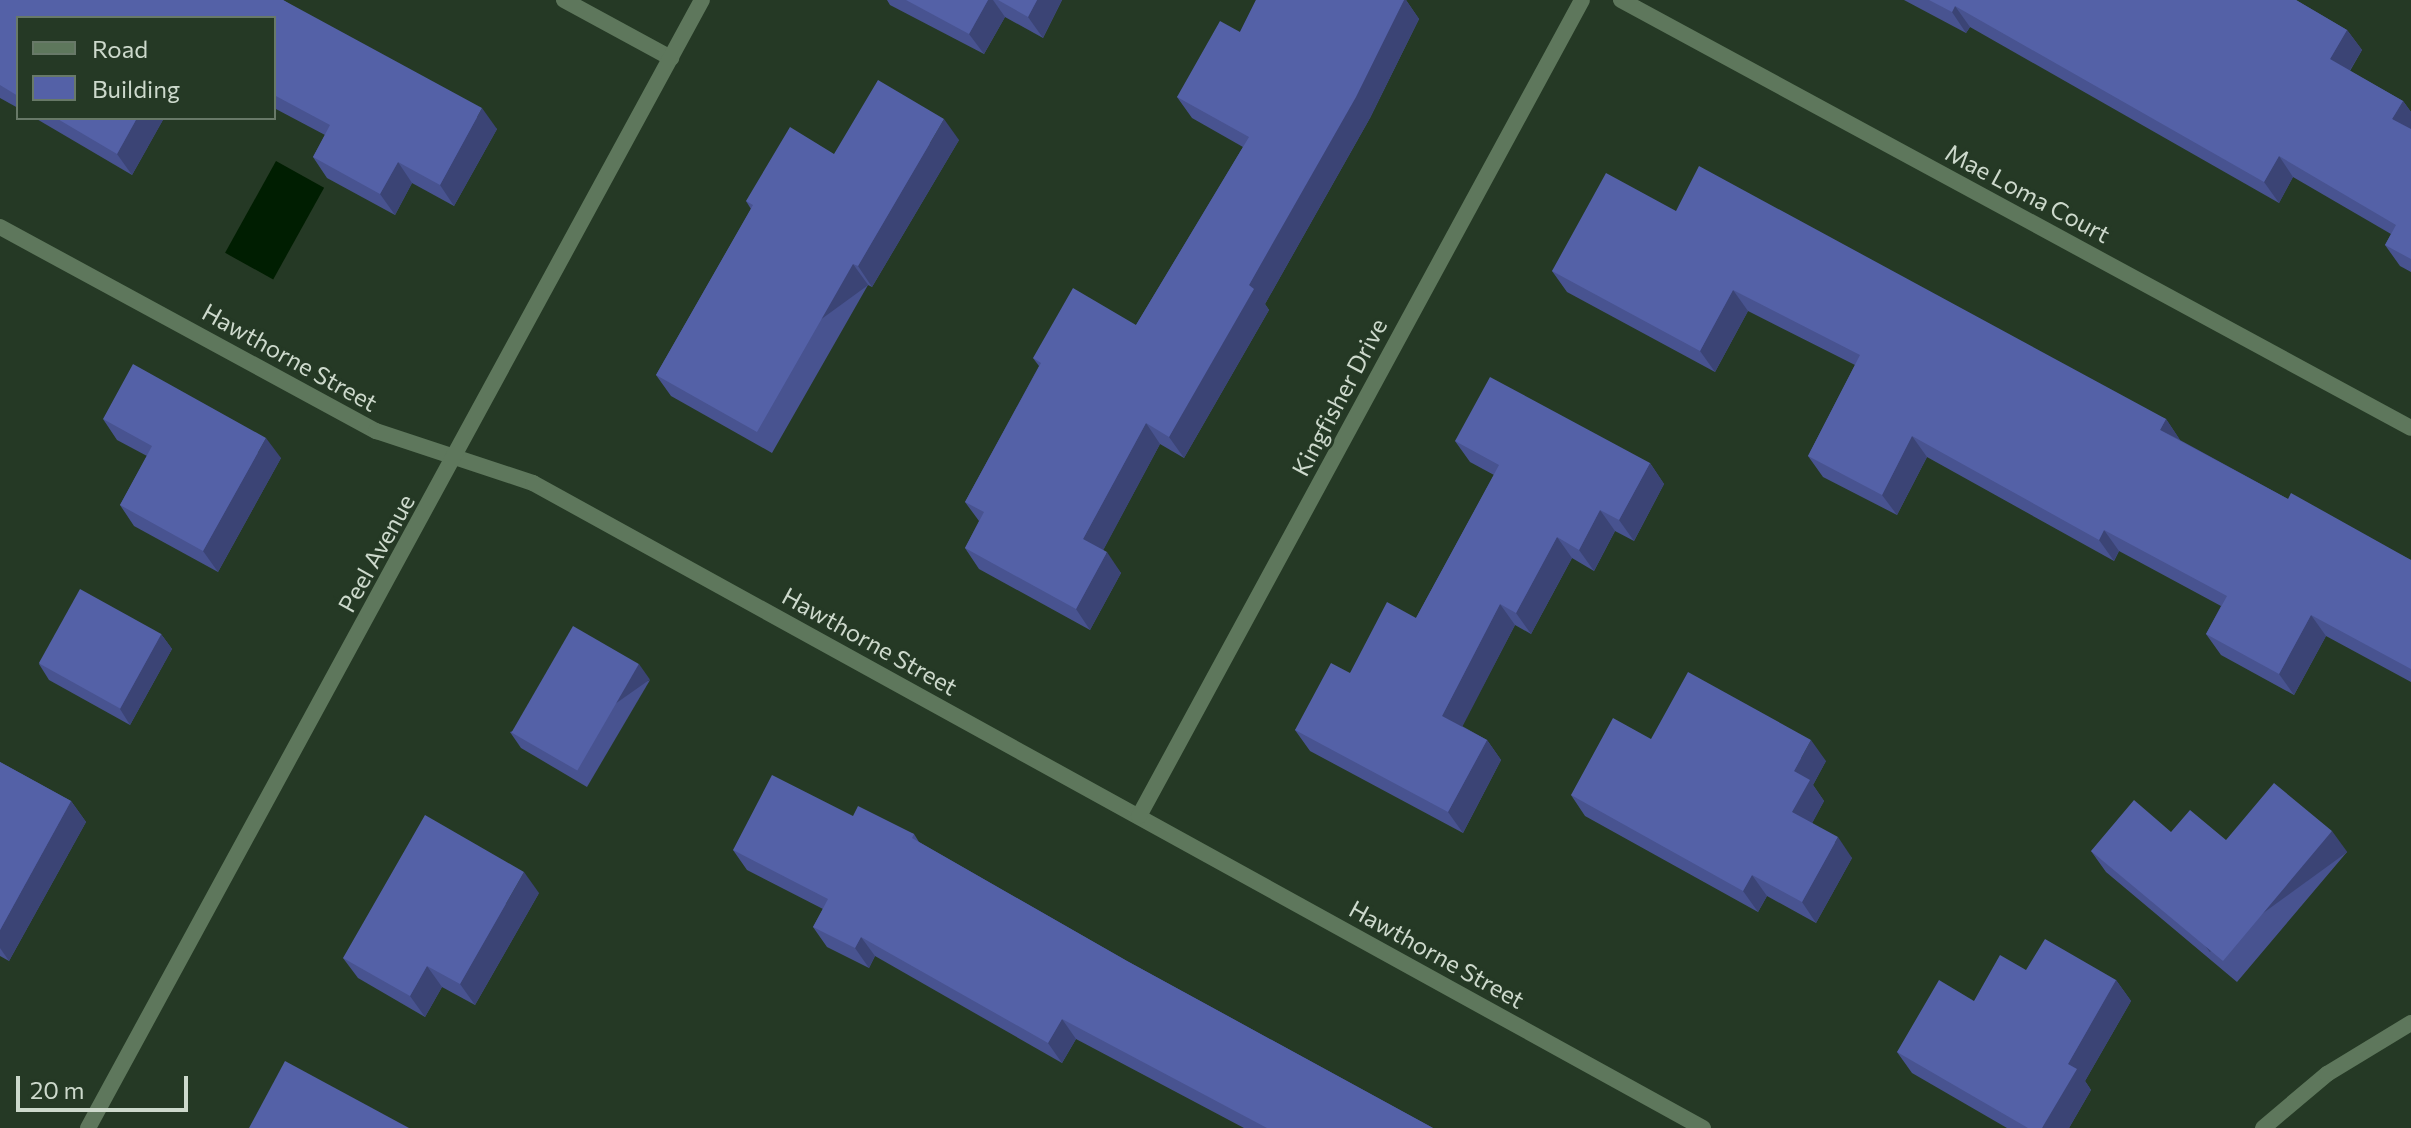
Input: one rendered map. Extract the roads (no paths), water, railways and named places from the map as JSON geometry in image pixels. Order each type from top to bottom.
[{"type":"street","points":[[564,0],[671,58]]},
{"type":"street","name":"Peel Avenue","points":[[88,1128],[456,457],[702,0]]},
{"type":"street","name":"Kingfisher Drive","points":[[1139,816],[1582,0]]},
{"type":"street","name":"Mae Loma Court","points":[[1621,0],[2411,428]]},
{"type":"street","name":"Hawthorne Street","points":[[0,227],[376,431],[533,483],[1703,1128]]},
{"type":"street","points":[[2263,1128],[2327,1074],[2411,1023]]}]
